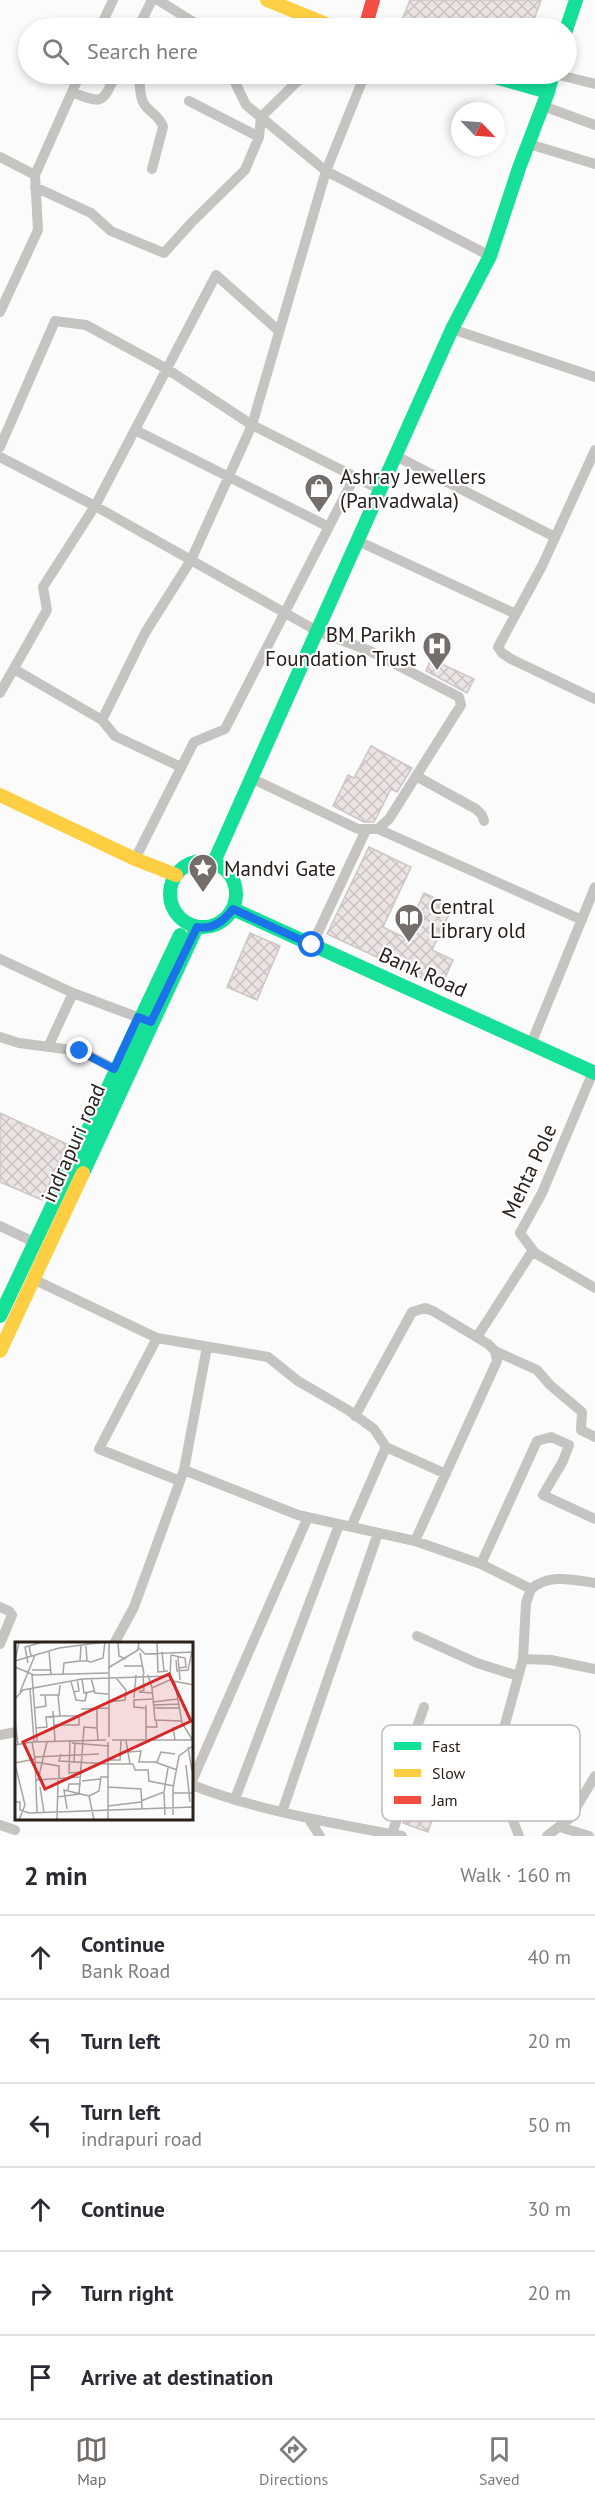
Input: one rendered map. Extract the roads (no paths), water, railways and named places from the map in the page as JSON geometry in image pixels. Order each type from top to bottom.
[{"type":"main road","points":[[267,0],[309,18]]},
{"type":"main road","points":[[368,18],[373,0]]},
{"type":"main road","points":[[571,18],[576,0]]},
{"type":"main road","points":[[520,84],[548,92]]},
{"type":"main road","points":[[213,864],[452,329],[490,256],[519,168],[551,84]]},
{"type":"main road","points":[[0,795],[176,875]]},
{"type":"main road","points":[[198,860],[218,864],[233,878],[236,888],[233,909],[217,924],[204,928],[179,918],[170,902],[169,893],[176,875],[189,863],[198,860]]},
{"type":"main road","name":"Bank Road","points":[[233,909],[594,1072]]},
{"type":"main road","name":"indrapuri road","points":[[0,1351],[35,1280],[120,1072],[191,924]]},
{"type":"main road","points":[[0,1316],[120,1072]]},
{"type":"street","points":[[105,18],[113,0]]},
{"type":"street","points":[[143,18],[152,0]]},
{"type":"street","points":[[158,0],[187,18]]},
{"type":"street","points":[[577,80],[595,84]]},
{"type":"street","points":[[0,312],[38,230],[35,181],[76,84]]},
{"type":"street","points":[[72,92],[91,100],[100,100],[105,97],[111,84]]},
{"type":"street","points":[[140,84],[144,105],[163,127],[152,169]]},
{"type":"street","points":[[236,84],[246,105],[326,171],[490,256]]},
{"type":"street","points":[[0,157],[35,181],[91,213],[111,231],[164,253],[245,170],[259,137],[261,117],[295,84]]},
{"type":"street","points":[[102,720],[145,633],[190,560],[252,425],[326,171],[361,84]]},
{"type":"street","points":[[189,100],[259,137]]},
{"type":"street","points":[[543,106],[595,125]]},
{"type":"street","points":[[529,144],[595,164]]},
{"type":"street","points":[[0,693],[47,610],[43,587],[95,506],[216,275],[279,331]]},
{"type":"street","points":[[0,447],[55,321],[86,325],[167,369],[252,425],[381,490]]},
{"type":"street","points":[[452,329],[595,377]]},
{"type":"street","points":[[135,430],[329,527]]},
{"type":"street","points":[[595,450],[555,537],[498,647],[502,653],[595,699]]},
{"type":"street","points":[[396,456],[555,537]]},
{"type":"street","points":[[0,457],[95,506],[318,631],[370,651],[459,697],[461,705],[389,819],[372,830],[312,945]]},
{"type":"street","points":[[135,858],[194,742],[225,729],[355,476]]},
{"type":"street","points":[[358,541],[516,614]]},
{"type":"street","points":[[14,669],[102,720],[115,736],[181,767]]},
{"type":"street","points":[[416,776],[476,809],[482,814],[484,821]]},
{"type":"street","points":[[252,778],[358,829],[372,830],[582,920]]},
{"type":"street","points":[[531,1044],[595,887]]},
{"type":"street","points":[[0,960],[73,993],[144,1020]]},
{"type":"street","points":[[48,1047],[73,993]]},
{"type":"street","points":[[0,1037],[19,1043],[80,1051],[120,1072]]},
{"type":"street","name":"Mehta Pole","points":[[594,1072],[542,1193],[520,1233],[533,1250],[595,1288]]},
{"type":"street","points":[[0,1226],[36,1243]]},
{"type":"street","points":[[477,1337],[533,1250]]},
{"type":"street","points":[[35,1280],[157,1338],[268,1357],[298,1381],[374,1429],[386,1448],[446,1474]]},
{"type":"street","points":[[355,1416],[412,1312],[424,1308],[477,1337],[495,1351],[537,1370],[550,1385],[582,1412],[581,1431],[595,1437]]},
{"type":"street","points":[[157,1338],[99,1449],[309,1517],[415,1541],[481,1564],[531,1589]]},
{"type":"street","points":[[115,1642],[134,1607],[182,1476],[207,1347]]},
{"type":"street","points":[[415,1541],[497,1361],[495,1351]]},
{"type":"street","points":[[481,1564],[537,1441],[551,1437],[569,1445],[563,1461],[543,1495],[595,1519]]},
{"type":"street","points":[[351,1527],[386,1448]]},
{"type":"street","points":[[194,1778],[309,1517]]},
{"type":"street","points":[[235,1799],[339,1525]]},
{"type":"street","points":[[282,1812],[378,1533]]},
{"type":"street","points":[[505,1725],[523,1659],[526,1603],[531,1589],[548,1579],[570,1579],[595,1583]]},
{"type":"street","points":[[0,1608],[12,1614],[0,1644]]},
{"type":"street","points":[[417,1636],[477,1663],[518,1676]]},
{"type":"street","points":[[523,1659],[551,1660],[595,1669]]},
{"type":"street","points":[[418,1725],[424,1707]]},
{"type":"street","points":[[0,1735],[15,1732]]},
{"type":"street","points":[[580,1801],[595,1776]]},
{"type":"street","points":[[194,1784],[235,1799],[282,1812],[373,1834],[397,1835]]},
{"type":"street","points":[[308,1818],[320,1836]]},
{"type":"street","points":[[513,1821],[519,1836]]},
{"type":"street","points":[[547,1836],[567,1821]]},
{"type":"street","points":[[0,1825],[15,1830]]},
{"type":"street","points":[[560,1827],[589,1836]]},
{"type":"place","name":"Ashray Jewellers (Panvadwala)","points":[[319,514]]},
{"type":"place","name":"BM Parikh Foundation Trust","points":[[437,672]]},
{"type":"place","name":"Mandvi Gate","points":[[203,894]]},
{"type":"place","name":"Central Library old","points":[[409,944]]}]
